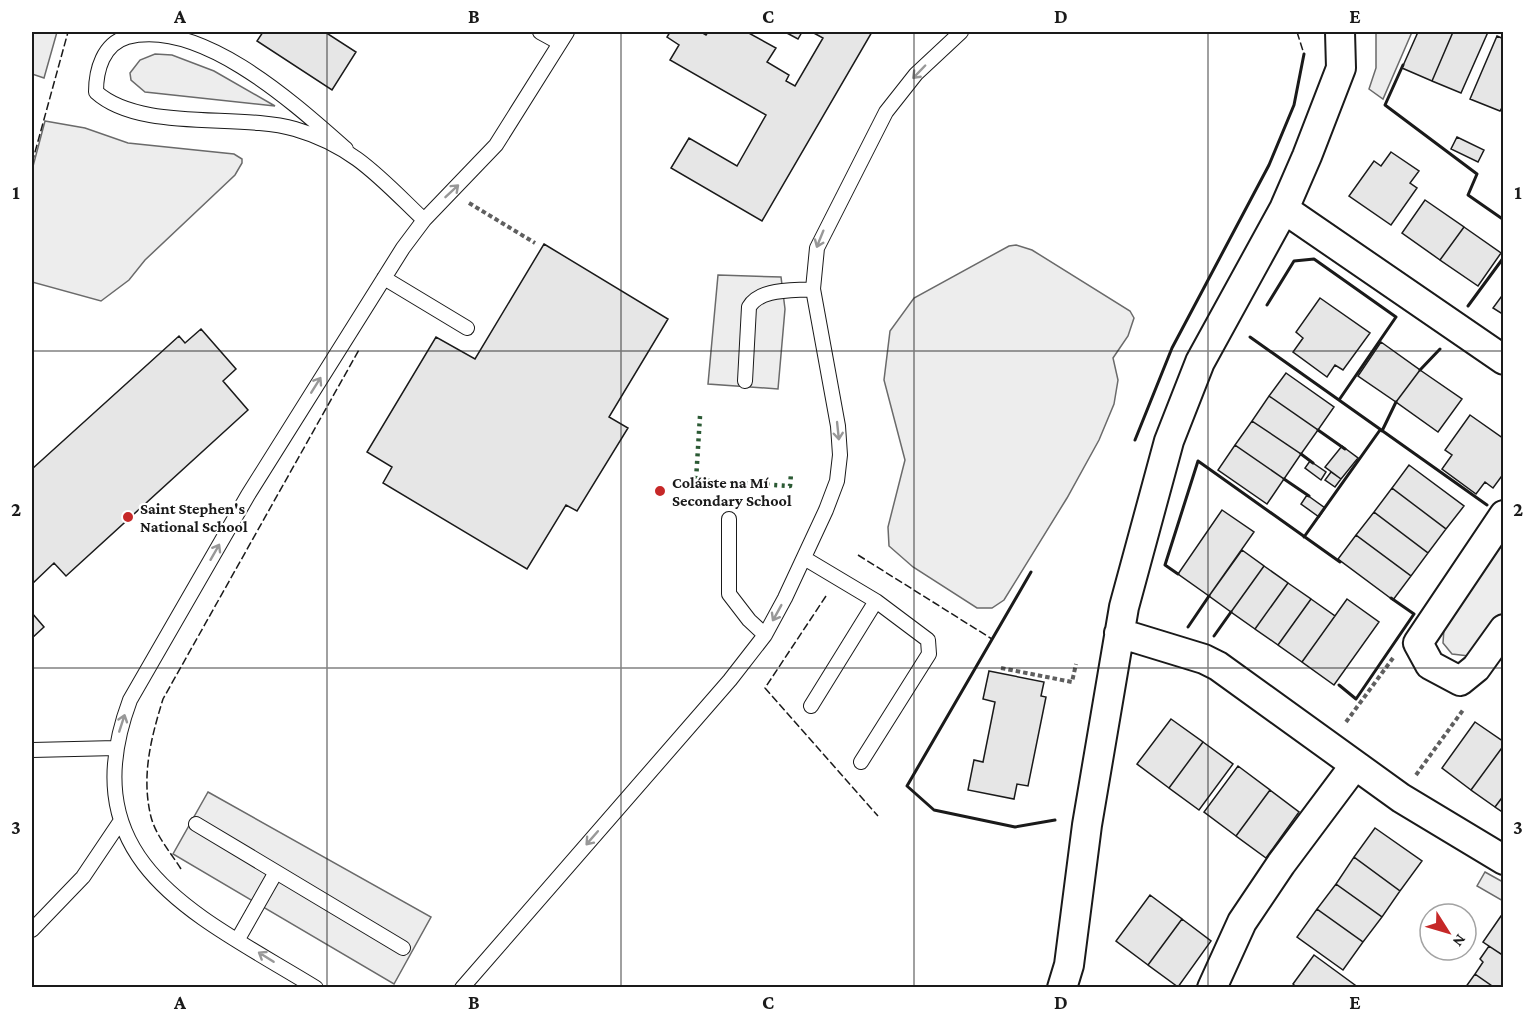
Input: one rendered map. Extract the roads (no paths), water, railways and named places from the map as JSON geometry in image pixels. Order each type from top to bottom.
[{"type":"street","points":[[1062,987],[1069,965],[1087,825],[1119,633],[1131,576],[1183,401],[1200,362],[1284,209],[1338,79],[1342,44],[1340,32]]},
{"type":"street","points":[[1284,209],[1503,360]]},
{"type":"street","points":[[1503,515],[1418,643],[1430,665],[1460,681],[1476,668],[1503,629]]},
{"type":"street","points":[[1119,633],[1204,659],[1218,666],[1401,798],[1503,860]]},
{"type":"street","points":[[1212,987],[1242,922],[1281,864],[1355,765]]},
{"type":"lane","points":[[316,987],[198,915],[171,895],[150,874],[120,822],[113,769],[116,748],[130,700],[248,495],[384,278],[424,220],[496,145],[564,37],[540,32]]},
{"type":"lane","points":[[462,987],[730,680],[765,634],[833,495],[840,455],[838,426],[813,289],[817,248],[873,134],[916,74],[961,32]]},
{"type":"lane","points":[[346,149],[311,135],[276,125],[175,118],[120,108],[107,102],[96,92],[96,73],[104,55],[118,40],[141,34],[178,38],[213,53],[291,101],[346,149],[424,220]]},
{"type":"lane","points":[[384,278],[467,328]]},
{"type":"lane","points":[[745,381],[749,307],[753,300],[764,294],[813,289]]},
{"type":"lane","points":[[729,519],[729,594],[749,620],[765,634]]},
{"type":"lane","points":[[804,558],[876,601],[928,639],[929,654],[861,762]]},
{"type":"lane","points":[[811,706],[876,601]]},
{"type":"lane","points":[[32,750],[116,748]]},
{"type":"lane","points":[[32,930],[83,877],[120,822]]},
{"type":"lane","points":[[196,824],[403,948]]},
{"type":"lane","points":[[238,939],[276,872]]},
{"type":"place","name":"Coláiste na Mí Secondary School","points":[[660,491]]},
{"type":"place","name":"Saint Stephen's National School","points":[[128,517]]}]
